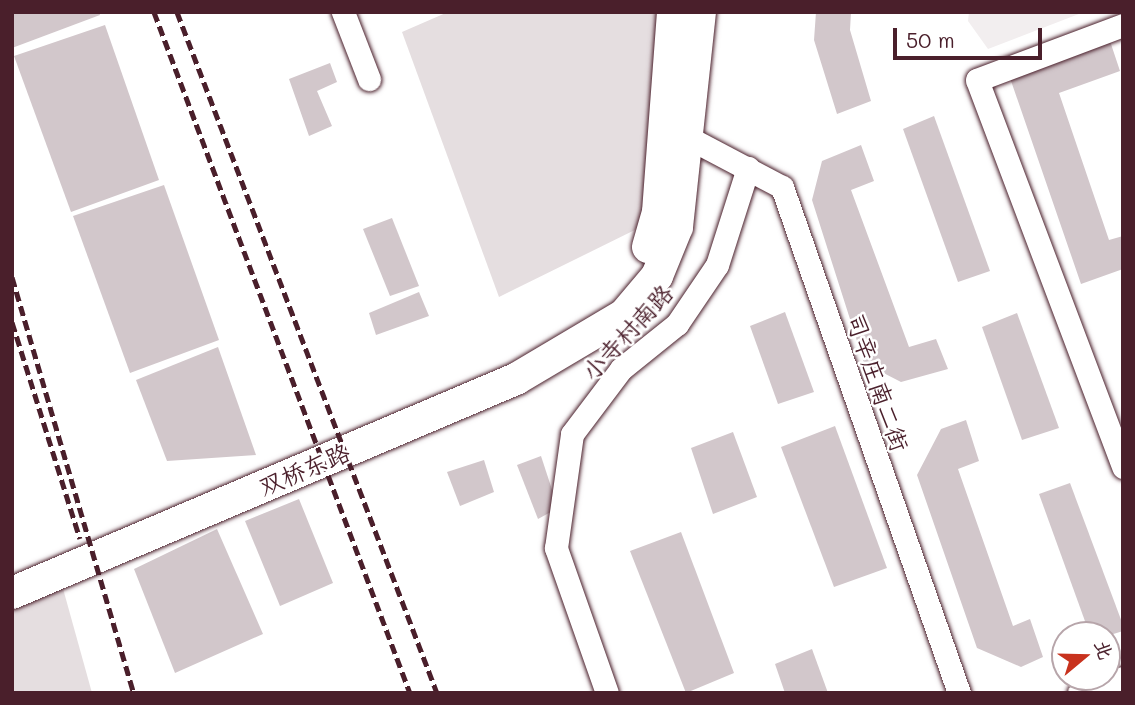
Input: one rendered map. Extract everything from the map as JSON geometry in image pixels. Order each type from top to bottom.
[{"type":"street","points":[[344,12],[369,79]]},
{"type":"street","name":"双桥东路","points":[[590,335],[636,274],[651,241],[673,12]]},
{"type":"street","name":"双桥东路","points":[[12,593],[516,379],[634,306],[657,276],[677,227],[690,138],[700,12]]},
{"type":"street","points":[[1123,25],[977,80],[1123,467]]},
{"type":"street","name":"司辛庄南二街","points":[[690,138],[782,187],[959,693]]},
{"type":"street","name":"小寺村南路","points":[[607,693],[556,548],[572,434],[621,369],[677,324],[717,265],[748,167]]},
{"type":"street","points":[[1079,693],[1123,678]]},
{"type":"shaded area","points":[[448,12],[673,12],[653,221],[499,297],[402,32]]},
{"type":"shaded area","points":[[969,12],[1084,12],[988,49],[968,21]]},
{"type":"shaded area","points":[[62,585],[92,693],[12,693],[12,604]]},
{"type":"building","points":[[12,12],[99,12],[100,15],[12,48]]},
{"type":"building","points":[[816,12],[851,12],[850,30],[871,101],[837,114],[814,40]]},
{"type":"building","points":[[105,25],[159,180],[71,212],[14,56]]},
{"type":"building","points":[[1109,38],[1120,71],[1059,93],[1109,240],[1123,236],[1123,269],[1081,284],[1009,75]]},
{"type":"building","points":[[330,63],[337,82],[317,91],[332,126],[309,136],[289,79]]},
{"type":"building","points":[[934,116],[990,271],[958,282],[903,129]]},
{"type":"building","points":[[861,145],[874,181],[851,190],[909,347],[936,339],[948,369],[901,382],[864,363],[812,200],[822,161]]},
{"type":"building","points":[[164,185],[219,340],[130,373],[73,216]]},
{"type":"building","points":[[392,218],[419,286],[390,296],[363,229]]},
{"type":"building","points":[[419,292],[429,316],[376,335],[369,313]]},
{"type":"building","points":[[785,312],[814,392],[778,404],[750,326]]},
{"type":"building","points":[[1017,313],[1059,428],[1022,440],[982,327]]},
{"type":"building","points":[[218,347],[256,455],[167,461],[136,380]]},
{"type":"building","points":[[966,420],[979,461],[958,469],[1013,626],[1030,619],[1043,657],[1021,667],[977,648],[917,475],[941,429]]},
{"type":"building","points":[[835,426],[887,568],[834,587],[781,447]]},
{"type":"building","points":[[733,432],[757,497],[713,514],[691,448]]},
{"type":"building","points":[[541,456],[558,508],[538,519],[517,465]]},
{"type":"building","points":[[484,460],[494,492],[460,506],[447,472]]},
{"type":"building","points":[[1070,483],[1123,625],[1123,631],[1121,621],[1085,621],[1039,494]]},
{"type":"building","points":[[299,499],[333,583],[280,606],[245,521]]},
{"type":"building","points":[[217,529],[263,634],[175,673],[134,569]]},
{"type":"building","points":[[681,532],[734,673],[686,693],[630,551]]},
{"type":"building","points":[[812,649],[828,693],[785,693],[775,664]]},
{"type":"railway","points":[[154,12],[410,693]]},
{"type":"railway","points":[[177,12],[437,693]]},
{"type":"railway","points":[[12,277],[134,693]]},
{"type":"railway","points":[[12,322],[80,539]]}]
